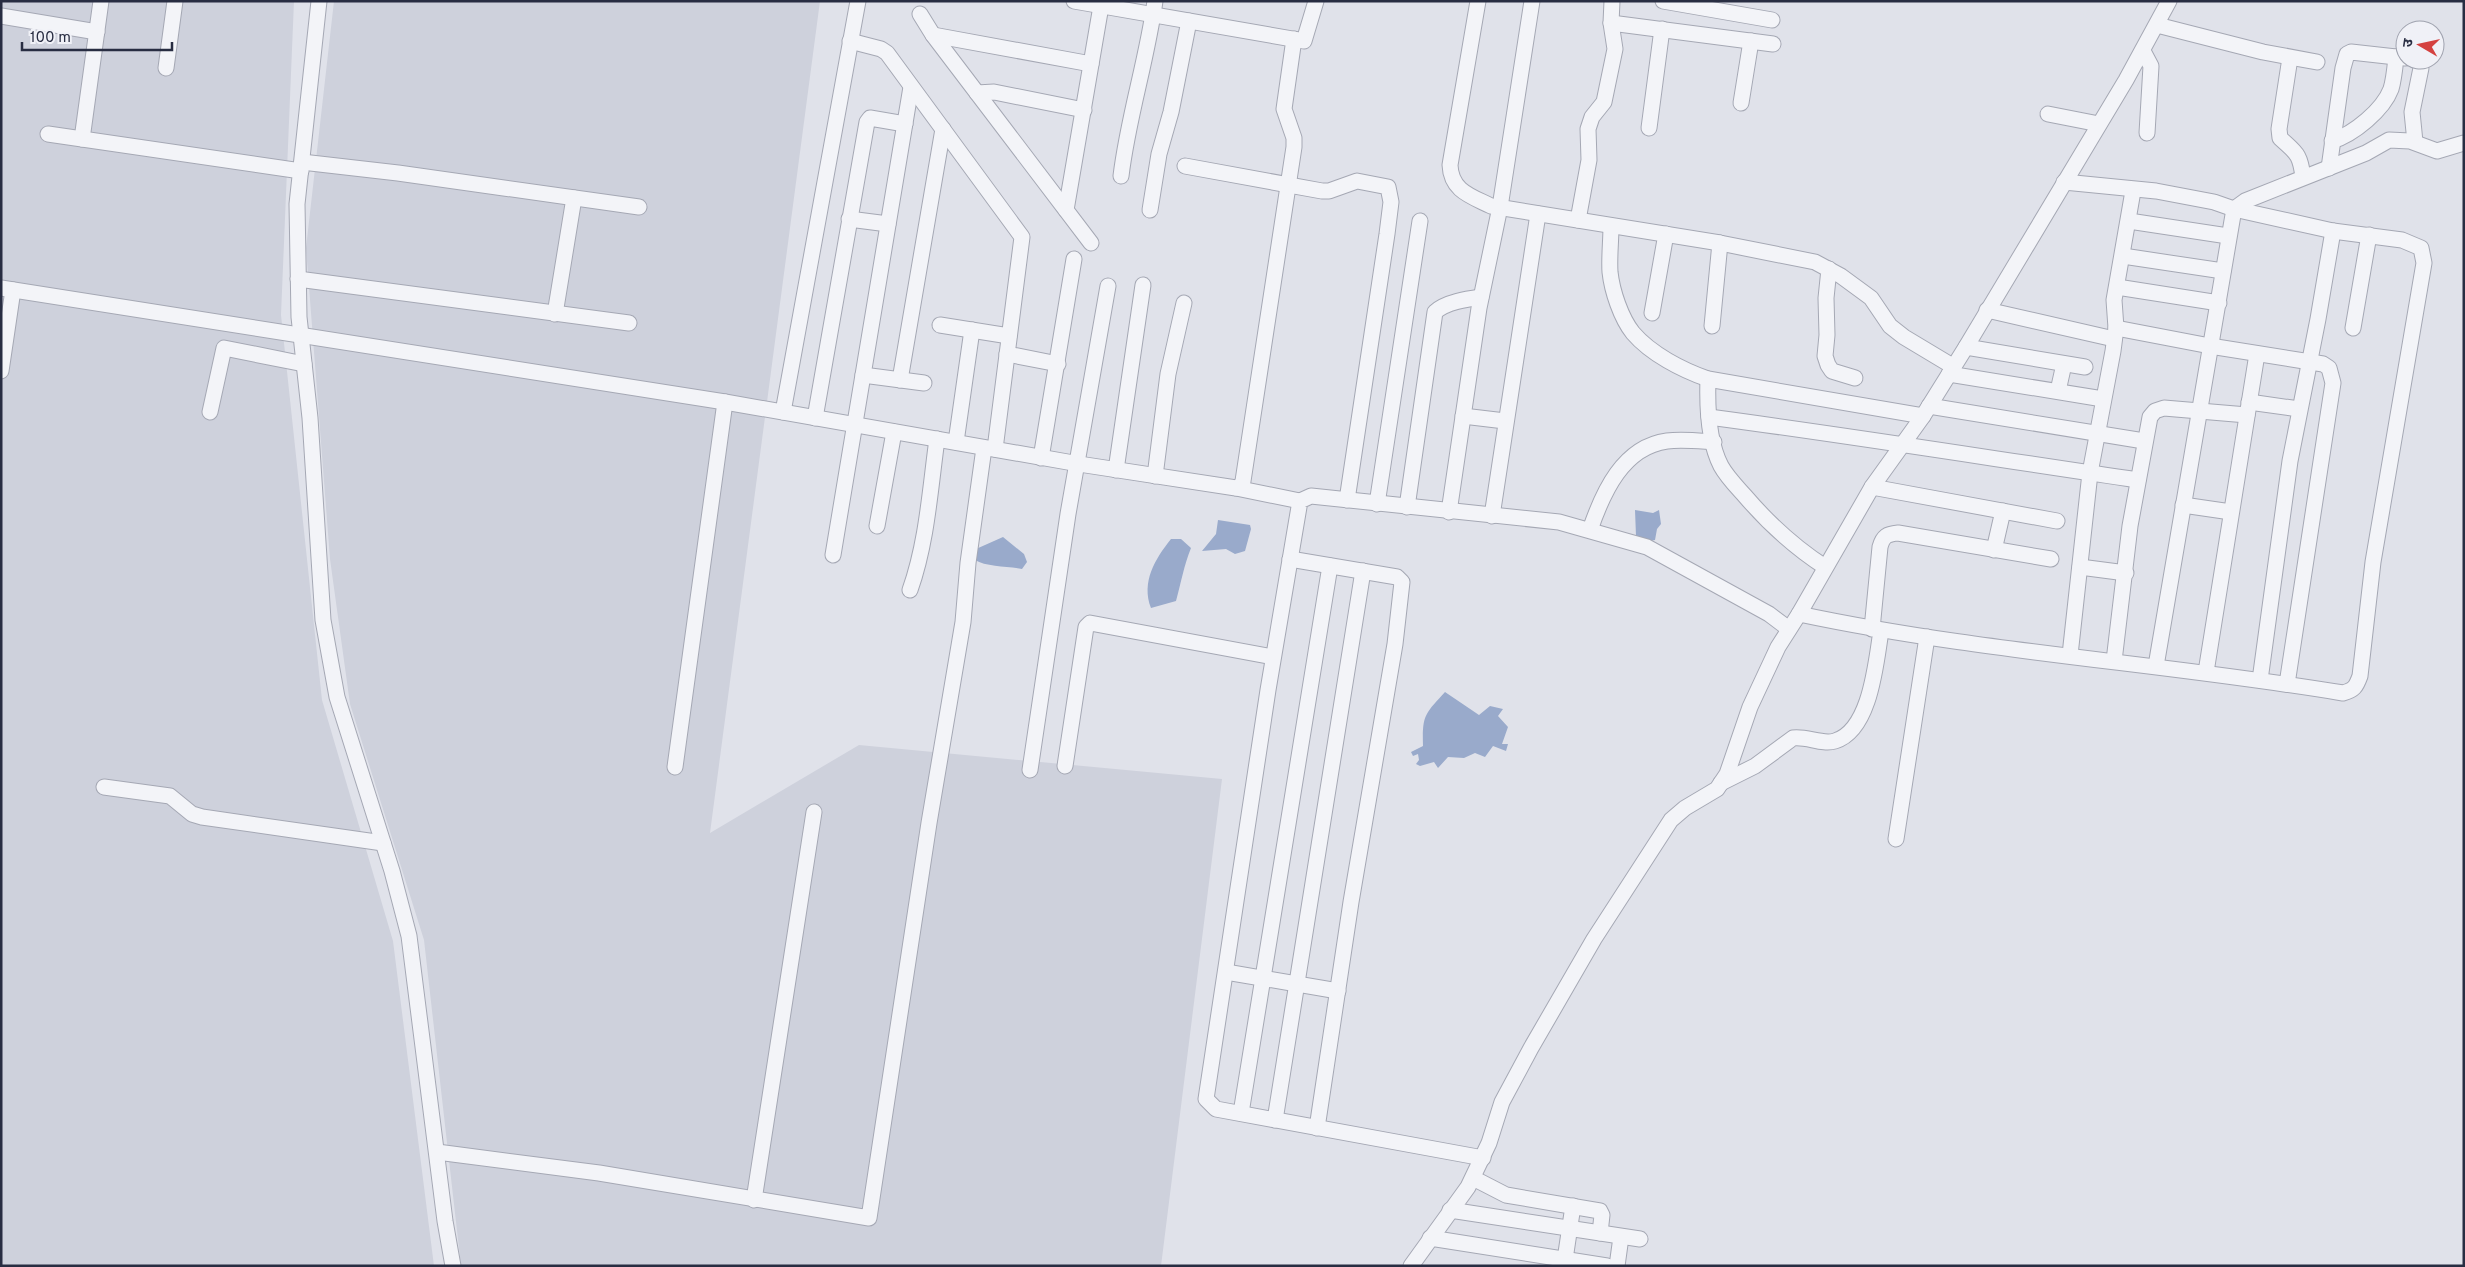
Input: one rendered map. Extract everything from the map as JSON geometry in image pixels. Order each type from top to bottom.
[{"type":"street","points":[[82,139],[101,1]]},
{"type":"street","points":[[166,68],[175,1]]},
{"type":"street","points":[[320,1],[297,204],[298,279],[310,418],[323,620],[336,697],[383,843],[412,952],[436,1152],[453,1266]]},
{"type":"street","points":[[783,412],[858,1]]},
{"type":"street","points":[[1074,1],[1101,6],[1154,8],[1189,21],[1304,41],[1316,1]]},
{"type":"street","points":[[1478,1],[1459,104],[1450,174],[1454,184],[1461,190],[1491,206],[1720,243],[1793,257],[1829,269],[1871,298],[1890,326],[1951,370],[2103,399]]},
{"type":"street","points":[[1449,512],[1481,297],[1500,207],[1532,1]]},
{"type":"street","points":[[1578,220],[1589,160],[1588,129],[1592,117],[1604,102],[1615,49],[1611,23],[1612,1]]},
{"type":"street","points":[[1663,1],[1772,20]]},
{"type":"street","points":[[1411,1266],[1473,1178],[1483,1158],[1502,1102],[1594,939],[1671,820],[1685,808],[1712,792],[1727,774],[1750,708],[1770,661],[1872,487],[1926,411],[1966,347],[2143,51],[2169,1]]},
{"type":"street","points":[[1066,210],[1101,6]]},
{"type":"street","points":[[1121,176],[1124,152],[1143,72],[1154,8]]},
{"type":"street","points":[[920,14],[933,35],[1091,243]]},
{"type":"street","points":[[1,16],[97,32]]},
{"type":"street","points":[[1150,210],[1159,154],[1171,112],[1189,21]]},
{"type":"street","points":[[1611,23],[1773,44]]},
{"type":"street","points":[[2156,25],[2290,58],[2316,62]]},
{"type":"street","points":[[1649,128],[1662,29]]},
{"type":"street","points":[[933,35],[1091,64]]},
{"type":"street","points":[[1236,488],[1240,487],[1243,481],[1294,138],[1286,117],[1285,98],[1294,39]]},
{"type":"street","points":[[436,1152],[599,1173],[869,1218],[929,823],[962,622],[968,563],[1007,354],[1022,237],[887,53],[881,49],[850,41]]},
{"type":"street","points":[[1741,103],[1751,41]]},
{"type":"street","points":[[2143,51],[2150,66],[2147,133]]},
{"type":"street","points":[[2329,168],[2343,68],[2348,54],[2352,52],[2395,57]]},
{"type":"street","points":[[2290,58],[2279,129],[2280,138],[2296,151],[2301,159],[2303,176]]},
{"type":"street","points":[[2332,141],[2359,127],[2386,97],[2397,70]]},
{"type":"street","points":[[2415,142],[2412,112],[2421,70]]},
{"type":"street","points":[[833,555],[911,87]]},
{"type":"street","points":[[977,93],[994,92],[1084,110]]},
{"type":"street","points":[[2048,114],[2099,124]]},
{"type":"street","points":[[815,418],[849,219],[870,118],[875,117],[905,124]]},
{"type":"street","points":[[900,380],[943,130]]},
{"type":"street","points":[[48,134],[639,207]]},
{"type":"street","points":[[2156,666],[2210,346],[2219,303],[2228,236],[2234,210],[2245,201],[2303,176],[2329,168],[2389,140],[2415,142],[2427,149],[2437,151],[2464,143]]},
{"type":"street","points":[[1185,166],[1329,191],[1357,181],[1388,187],[1390,193],[1388,234],[1347,500]]},
{"type":"street","points":[[1799,614],[1877,630],[1927,637],[2206,672],[2343,693],[2352,691],[2360,676],[2373,562],[2424,263],[2420,248],[2411,242],[2333,231],[2234,210],[2214,202],[2156,192],[2064,182]]},
{"type":"street","points":[[2070,655],[2090,473],[2115,334],[2113,310],[2133,191]]},
{"type":"street","points":[[555,314],[574,198]]},
{"type":"street","points":[[1492,516],[1538,214]]},
{"type":"street","points":[[849,219],[888,224]]},
{"type":"street","points":[[2129,220],[2228,236]]},
{"type":"street","points":[[1377,504],[1420,221]]},
{"type":"street","points":[[1611,226],[1610,272],[1615,295],[1633,333],[1679,367],[1708,380],[2144,441]]},
{"type":"street","points":[[2260,680],[2290,461],[2333,231]]},
{"type":"street","points":[[1652,313],[1666,234]]},
{"type":"street","points":[[2353,328],[2369,235]]},
{"type":"street","points":[[1712,326],[1720,243]]},
{"type":"street","points":[[2123,256],[2223,271]]},
{"type":"street","points":[[1042,458],[1074,259]]},
{"type":"street","points":[[1829,269],[1826,298],[1826,356],[1828,365],[1832,371],[1855,378]]},
{"type":"street","points":[[298,279],[629,324]]},
{"type":"street","points":[[1116,470],[1144,285]]},
{"type":"street","points":[[1030,770],[1068,514],[1079,464],[1108,286]]},
{"type":"street","points":[[2116,287],[2219,303]]},
{"type":"street","points":[[1,371],[7,289],[725,402],[1042,458],[1236,488],[1300,501],[1310,496],[1559,522],[1654,550],[1769,614],[1790,629]]},
{"type":"street","points":[[1407,507],[1435,312],[1439,308],[1481,297]]},
{"type":"street","points":[[1155,476],[1168,374],[1184,303]]},
{"type":"street","points":[[1987,310],[2115,334],[2210,346],[2323,364],[2329,368],[2333,382],[2287,684]]},
{"type":"street","points":[[940,325],[1009,336]]},
{"type":"street","points":[[956,442],[972,330]]},
{"type":"street","points":[[1966,347],[2085,367]]},
{"type":"street","points":[[210,412],[224,348],[304,364]]},
{"type":"street","points":[[1007,354],[1058,364]]},
{"type":"street","points":[[2206,672],[2257,354]]},
{"type":"street","points":[[2058,391],[2064,364]]},
{"type":"street","points":[[863,374],[924,384]]},
{"type":"street","points":[[1708,380],[1709,417],[1721,465],[1762,516],[1789,542],[1825,567]]},
{"type":"street","points":[[675,767],[725,402]]},
{"type":"street","points":[[2114,661],[2126,573],[2130,526],[2144,441],[2150,417],[2155,410],[2164,408],[2199,410],[2248,408],[2299,409]]},
{"type":"street","points":[[1463,416],[1505,421]]},
{"type":"street","points":[[1709,417],[1903,443],[2013,462],[2138,480]]},
{"type":"street","points":[[877,526],[894,432]]},
{"type":"street","points":[[910,590],[918,568],[925,531],[937,439]]},
{"type":"street","points":[[1590,530],[1600,500],[1612,477],[1648,446],[1669,440],[1714,442]]},
{"type":"street","points":[[1872,487],[2057,521]]},
{"type":"street","points":[[1300,501],[1273,657],[1206,1099],[1216,1109],[1483,1158]]},
{"type":"street","points":[[2183,505],[2231,512]]},
{"type":"street","points":[[1994,550],[2003,511]]},
{"type":"street","points":[[1721,783],[1755,766],[1793,738],[1834,741],[1846,735],[1868,702],[1877,630],[1880,547],[1883,538],[1888,533],[1898,533],[2051,559]]},
{"type":"street","points":[[1290,559],[1397,577],[1402,582],[1395,644],[1352,893],[1316,1128]]},
{"type":"street","points":[[1241,1113],[1330,566]]},
{"type":"street","points":[[2080,567],[2126,573]]},
{"type":"street","points":[[1275,1120],[1363,571]]},
{"type":"street","points":[[1065,766],[1086,627],[1090,623],[1273,657]]},
{"type":"street","points":[[1896,839],[1927,637]]},
{"type":"street","points":[[104,787],[170,796],[192,814],[383,843]]},
{"type":"street","points":[[754,1200],[814,812]]},
{"type":"street","points":[[1226,972],[1338,991]]},
{"type":"street","points":[[1473,1178],[1506,1195],[1544,1203],[1600,1211],[1602,1215],[1600,1233]]},
{"type":"street","points":[[1565,1262],[1573,1206]]},
{"type":"street","points":[[1450,1210],[1640,1240]]},
{"type":"street","points":[[1617,1266],[1621,1236]]},
{"type":"street","points":[[1430,1238],[1565,1262],[1603,1265]]},
{"type":"shaded area","points":[[1,1],[294,1],[281,315],[322,700],[393,941],[434,1266],[1,1266]]},
{"type":"shaded area","points":[[334,1],[820,1],[710,833],[859,745],[1222,779],[1161,1266],[461,1266],[424,940],[350,704],[330,559],[306,248]]},
{"type":"water","points":[[1635,510],[1653,513],[1659,510],[1661,524],[1657,529],[1655,540],[1644,542],[1636,536]]},
{"type":"water","points":[[1218,520],[1250,525],[1251,529],[1245,551],[1235,554],[1226,549],[1202,551],[1216,534]]},
{"type":"water","points":[[1003,537],[1024,554],[1027,562],[1022,569],[991,565],[975,560],[976,549]]},
{"type":"water","points":[[1171,539],[1181,539],[1191,548],[1184,567],[1176,601],[1151,608],[1148,589],[1151,571]]},
{"type":"water","points":[[1445,692],[1479,715],[1490,706],[1503,709],[1498,716],[1508,727],[1502,744],[1508,744],[1506,751],[1493,746],[1485,757],[1475,753],[1464,758],[1448,757],[1438,768],[1434,762],[1420,766],[1416,764],[1419,760],[1418,754],[1413,756],[1411,752],[1423,746],[1423,728],[1426,716]]}]
